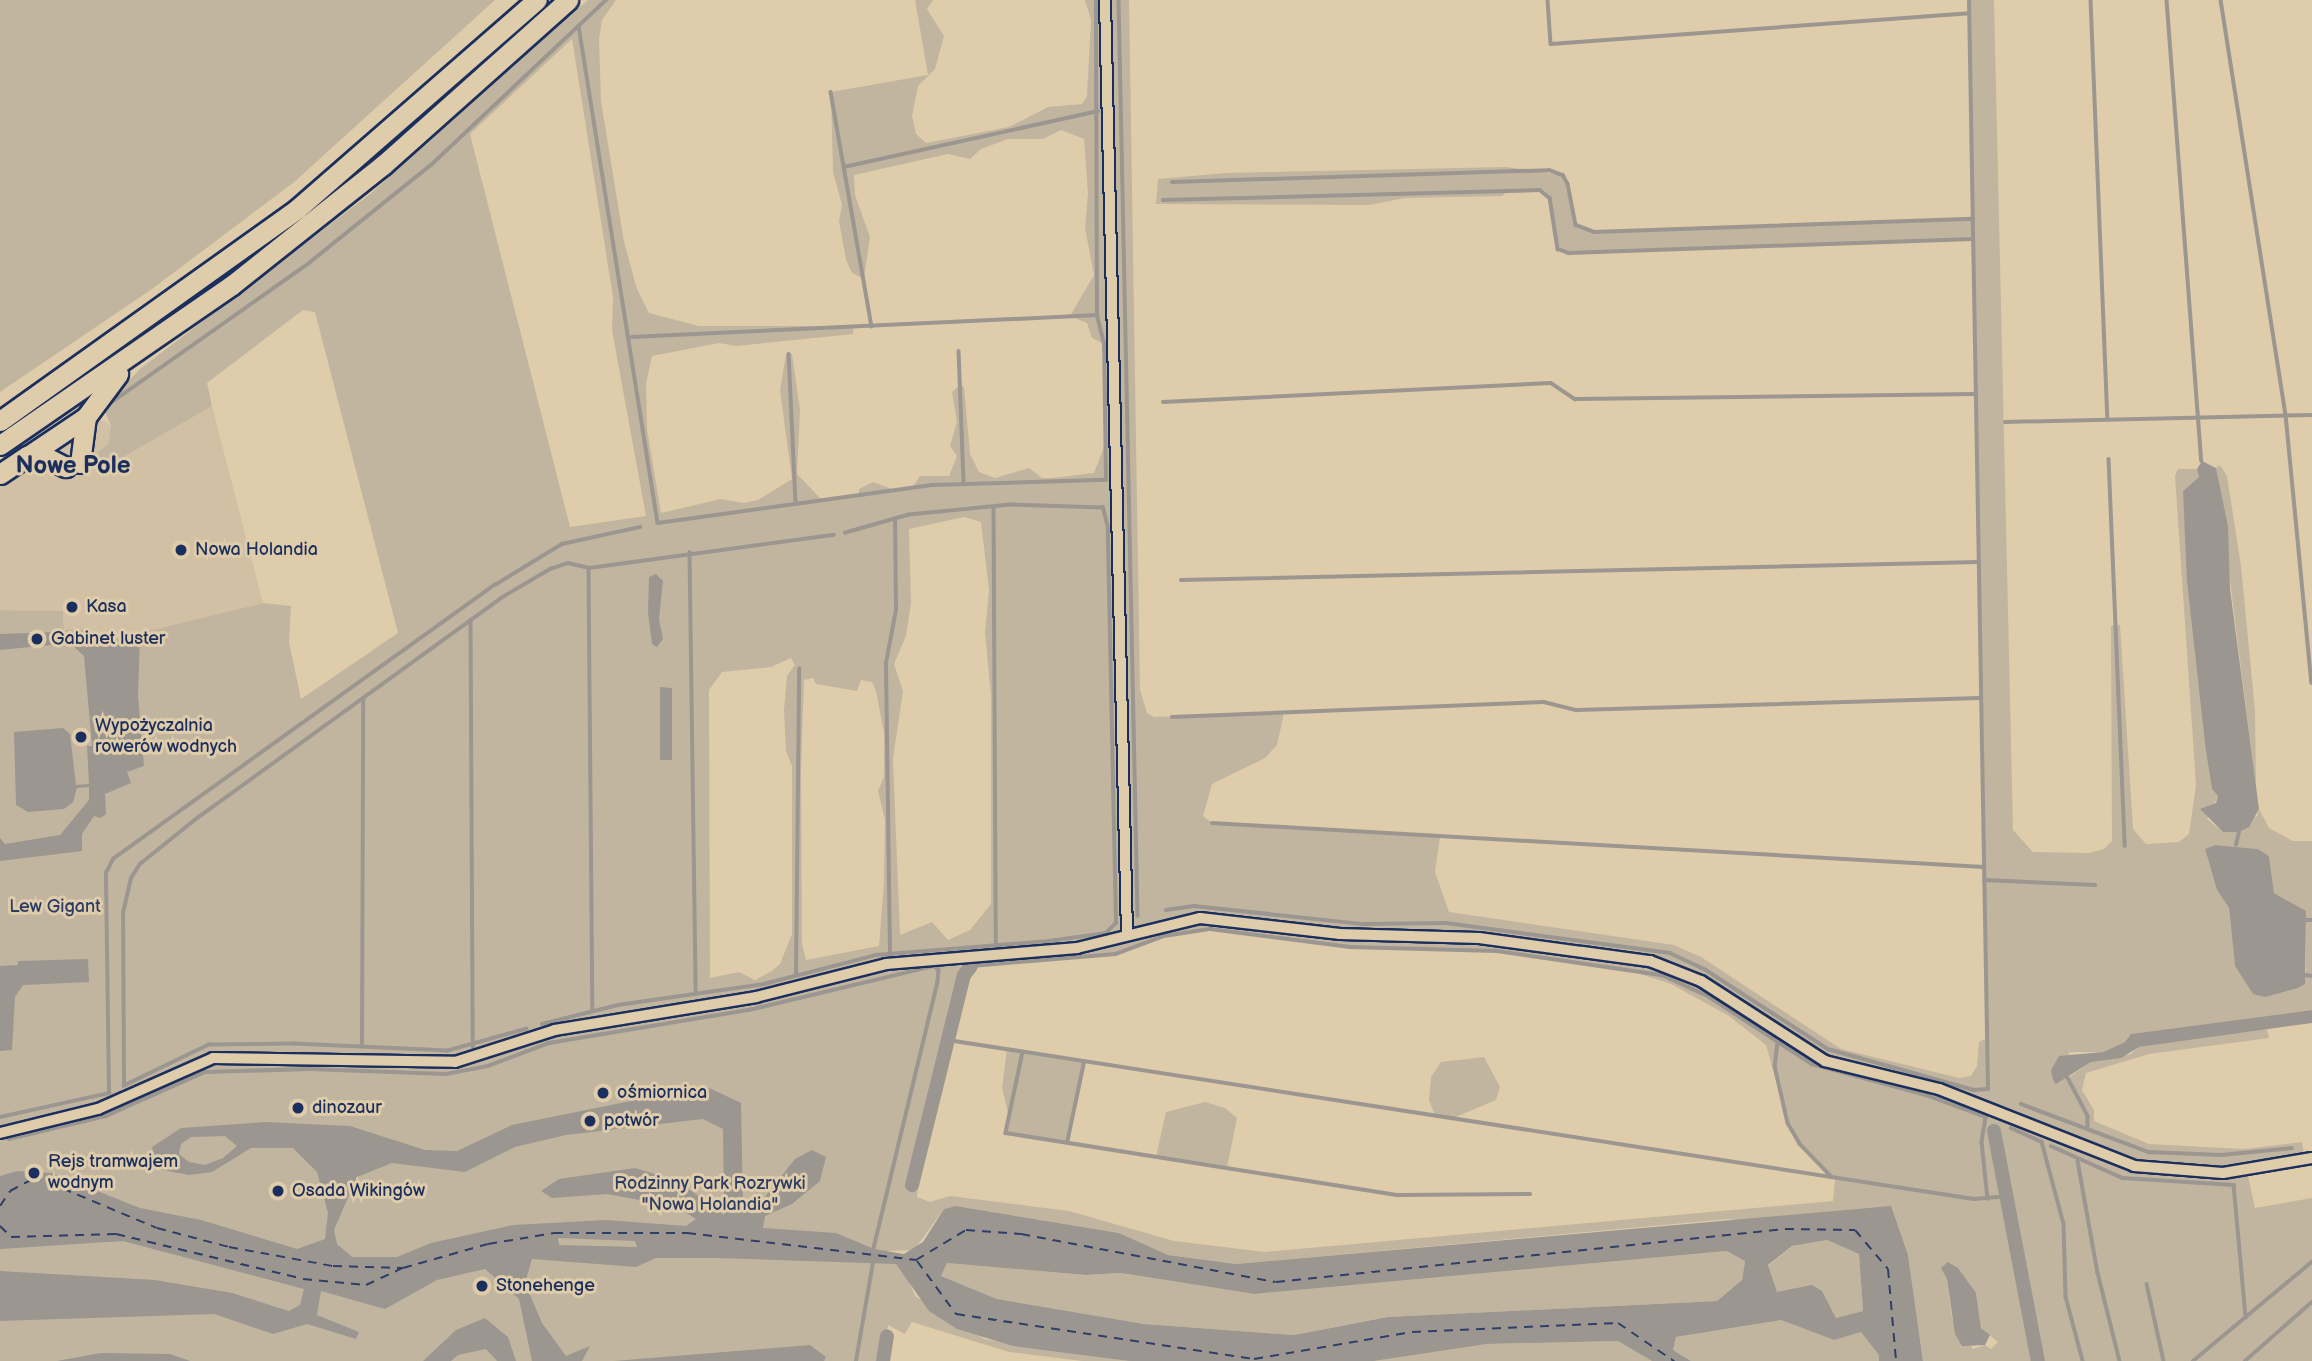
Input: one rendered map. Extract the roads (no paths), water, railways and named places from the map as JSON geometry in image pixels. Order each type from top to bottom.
[{"type":"highway","points":[[0,421],[297,209],[537,0]]},
{"type":"highway","points":[[0,444],[232,285],[383,164],[568,0]]},
{"type":"highway","points":[[27,456],[48,455],[73,465],[86,417],[100,395],[146,346]]},
{"type":"highway","points":[[0,474],[86,417]]},
{"type":"street","points":[[1105,0],[1127,934]]},
{"type":"street","points":[[0,1133],[98,1109],[212,1058],[455,1062],[555,1030],[757,996],[886,964],[1077,948],[1183,919],[1210,918],[1340,934],[1479,938],[1623,956],[1690,975],[1825,1061],[1939,1088],[2134,1166],[2222,1172],[2312,1158]]},
{"type":"waterway","points":[[105,407],[309,263],[431,165],[606,0]]},
{"type":"waterway","points":[[579,26],[658,523],[933,485],[1106,480],[1104,344],[1097,315],[1096,0]]},
{"type":"waterway","points":[[1119,0],[1138,916]]},
{"type":"waterway","points":[[1548,0],[1551,44],[1969,13]]},
{"type":"waterway","points":[[1166,910],[1194,906],[1363,924],[1446,923],[1670,953],[1706,970],[1828,1049],[1974,1090],[1988,1089],[1969,0]]},
{"type":"waterway","points":[[2091,0],[2108,419]]},
{"type":"waterway","points":[[2167,0],[2202,461]]},
{"type":"waterway","points":[[2221,0],[2286,415],[2312,683]]},
{"type":"waterway","points":[[831,92],[872,326]]},
{"type":"waterway","points":[[844,167],[1098,111]]},
{"type":"waterway","points":[[1172,182],[1549,170],[1563,175],[1568,184],[1576,225],[1594,232],[1973,219]]},
{"type":"waterway","points":[[1163,200],[1540,190],[1550,198],[1558,249],[1569,253],[1973,239]]},
{"type":"waterway","points":[[632,337],[1097,315]]},
{"type":"waterway","points":[[959,351],[964,483]]},
{"type":"waterway","points":[[789,354],[796,504]]},
{"type":"waterway","points":[[1163,402],[1551,383],[1575,399],[1976,394]]},
{"type":"waterway","points":[[2005,422],[2312,415]]},
{"type":"waterway","points":[[2109,459],[2125,846]]},
{"type":"waterway","points":[[542,1024],[618,1005],[764,984],[876,955],[1049,941],[1106,933],[1116,923],[1108,528],[1103,508],[1010,505],[909,515],[846,533]]},
{"type":"waterway","points":[[994,507],[996,943]]},
{"type":"waterway","points":[[890,953],[886,663],[896,610],[895,520]]},
{"type":"waterway","points":[[0,1117],[109,1093],[106,873],[113,859],[495,585],[562,544],[640,527]]},
{"type":"waterway","points":[[527,1029],[448,1051],[295,1044],[209,1045],[124,1086],[123,913],[131,878],[140,864],[196,819],[501,598],[550,569],[568,563],[589,568],[834,535]]},
{"type":"waterway","points":[[690,552],[696,994]]},
{"type":"waterway","points":[[1181,580],[1979,562]]},
{"type":"waterway","points":[[589,569],[593,1011]]},
{"type":"waterway","points":[[471,620],[473,1047]]},
{"type":"waterway","points":[[796,974],[799,669]]},
{"type":"waterway","points":[[1172,717],[1544,702],[1577,710],[1980,698]]},
{"type":"waterway","points":[[362,1047],[363,699]]},
{"type":"waterway","points":[[1212,823],[1984,867]]},
{"type":"waterway","points":[[2236,845],[2239,832]]},
{"type":"waterway","points":[[1984,880],[2095,885]]},
{"type":"waterway","points":[[2305,920],[2312,920]]},
{"type":"waterway","points":[[971,966],[1116,954],[1164,936],[1210,929],[1350,947],[1497,951],[1662,975],[1708,996],[1812,1064],[1926,1095],[1986,1117],[1982,1142],[1988,1199]]},
{"type":"waterway","points":[[9,1139],[106,1116],[205,1072],[310,1069],[446,1074],[488,1066],[549,1043],[749,1010],[934,966],[939,970],[938,982],[874,1249]]},
{"type":"waterway","points":[[912,1185],[964,975],[971,966]]},
{"type":"waterway","points":[[2306,975],[2312,976]]},
{"type":"waterway","points":[[948,1040],[1974,1199],[2006,1196]]},
{"type":"waterway","points":[[1778,1043],[1775,1066],[1788,1123],[1800,1144],[1832,1177]]},
{"type":"waterway","points":[[1023,1052],[1006,1133],[1398,1195],[1530,1194]]},
{"type":"waterway","points":[[1067,1143],[1084,1062]]},
{"type":"waterway","points":[[2068,1078],[2088,1116],[2088,1128]]},
{"type":"waterway","points":[[2021,1104],[2149,1152],[2221,1155],[2292,1148]]},
{"type":"waterway","points":[[2011,1128],[2042,1142],[2064,1224],[2066,1297],[2083,1361]]},
{"type":"waterway","points":[[1994,1131],[2038,1361]]},
{"type":"waterway","points":[[2051,1146],[2123,1178],[2234,1185],[2246,1317]]},
{"type":"waterway","points":[[2078,1161],[2098,1273],[2120,1361]]},
{"type":"waterway","points":[[2193,1361],[2312,1262]]},
{"type":"waterway","points":[[856,1361],[873,1263]]},
{"type":"waterway","points":[[2147,1284],[2164,1361]]},
{"type":"waterway","points":[[2245,1361],[2312,1302]]},
{"type":"waterway","points":[[883,1361],[887,1336]]},
{"type":"place","name":"Nowa Holandia","points":[[181,550]]},
{"type":"place","name":"Kasa","points":[[72,607]]},
{"type":"place","name":"Gabinet luster","points":[[37,639]]},
{"type":"place","name":"Wypożyczalnia rowerów wodnych","points":[[81,737]]},
{"type":"place","name":"ośmiornica","points":[[603,1093]]},
{"type":"place","name":"dinozaur","points":[[298,1108]]},
{"type":"place","name":"potwór","points":[[590,1121]]},
{"type":"place","name":"Rejs tramwajem wodnym","points":[[34,1173]]},
{"type":"place","name":"Osada Wikingów","points":[[278,1191]]},
{"type":"place","name":"Stonehenge","points":[[482,1286]]},
{"type":"district","name":"Nowe Pole","points":[[73,466]]},
{"type":"park label","name":"Lew Gigant","points":[[55,907]]},
{"type":"park label","name":"Rodzinny Park Rozrywki \"Nowa Holandia\"","points":[[710,1195]]}]
